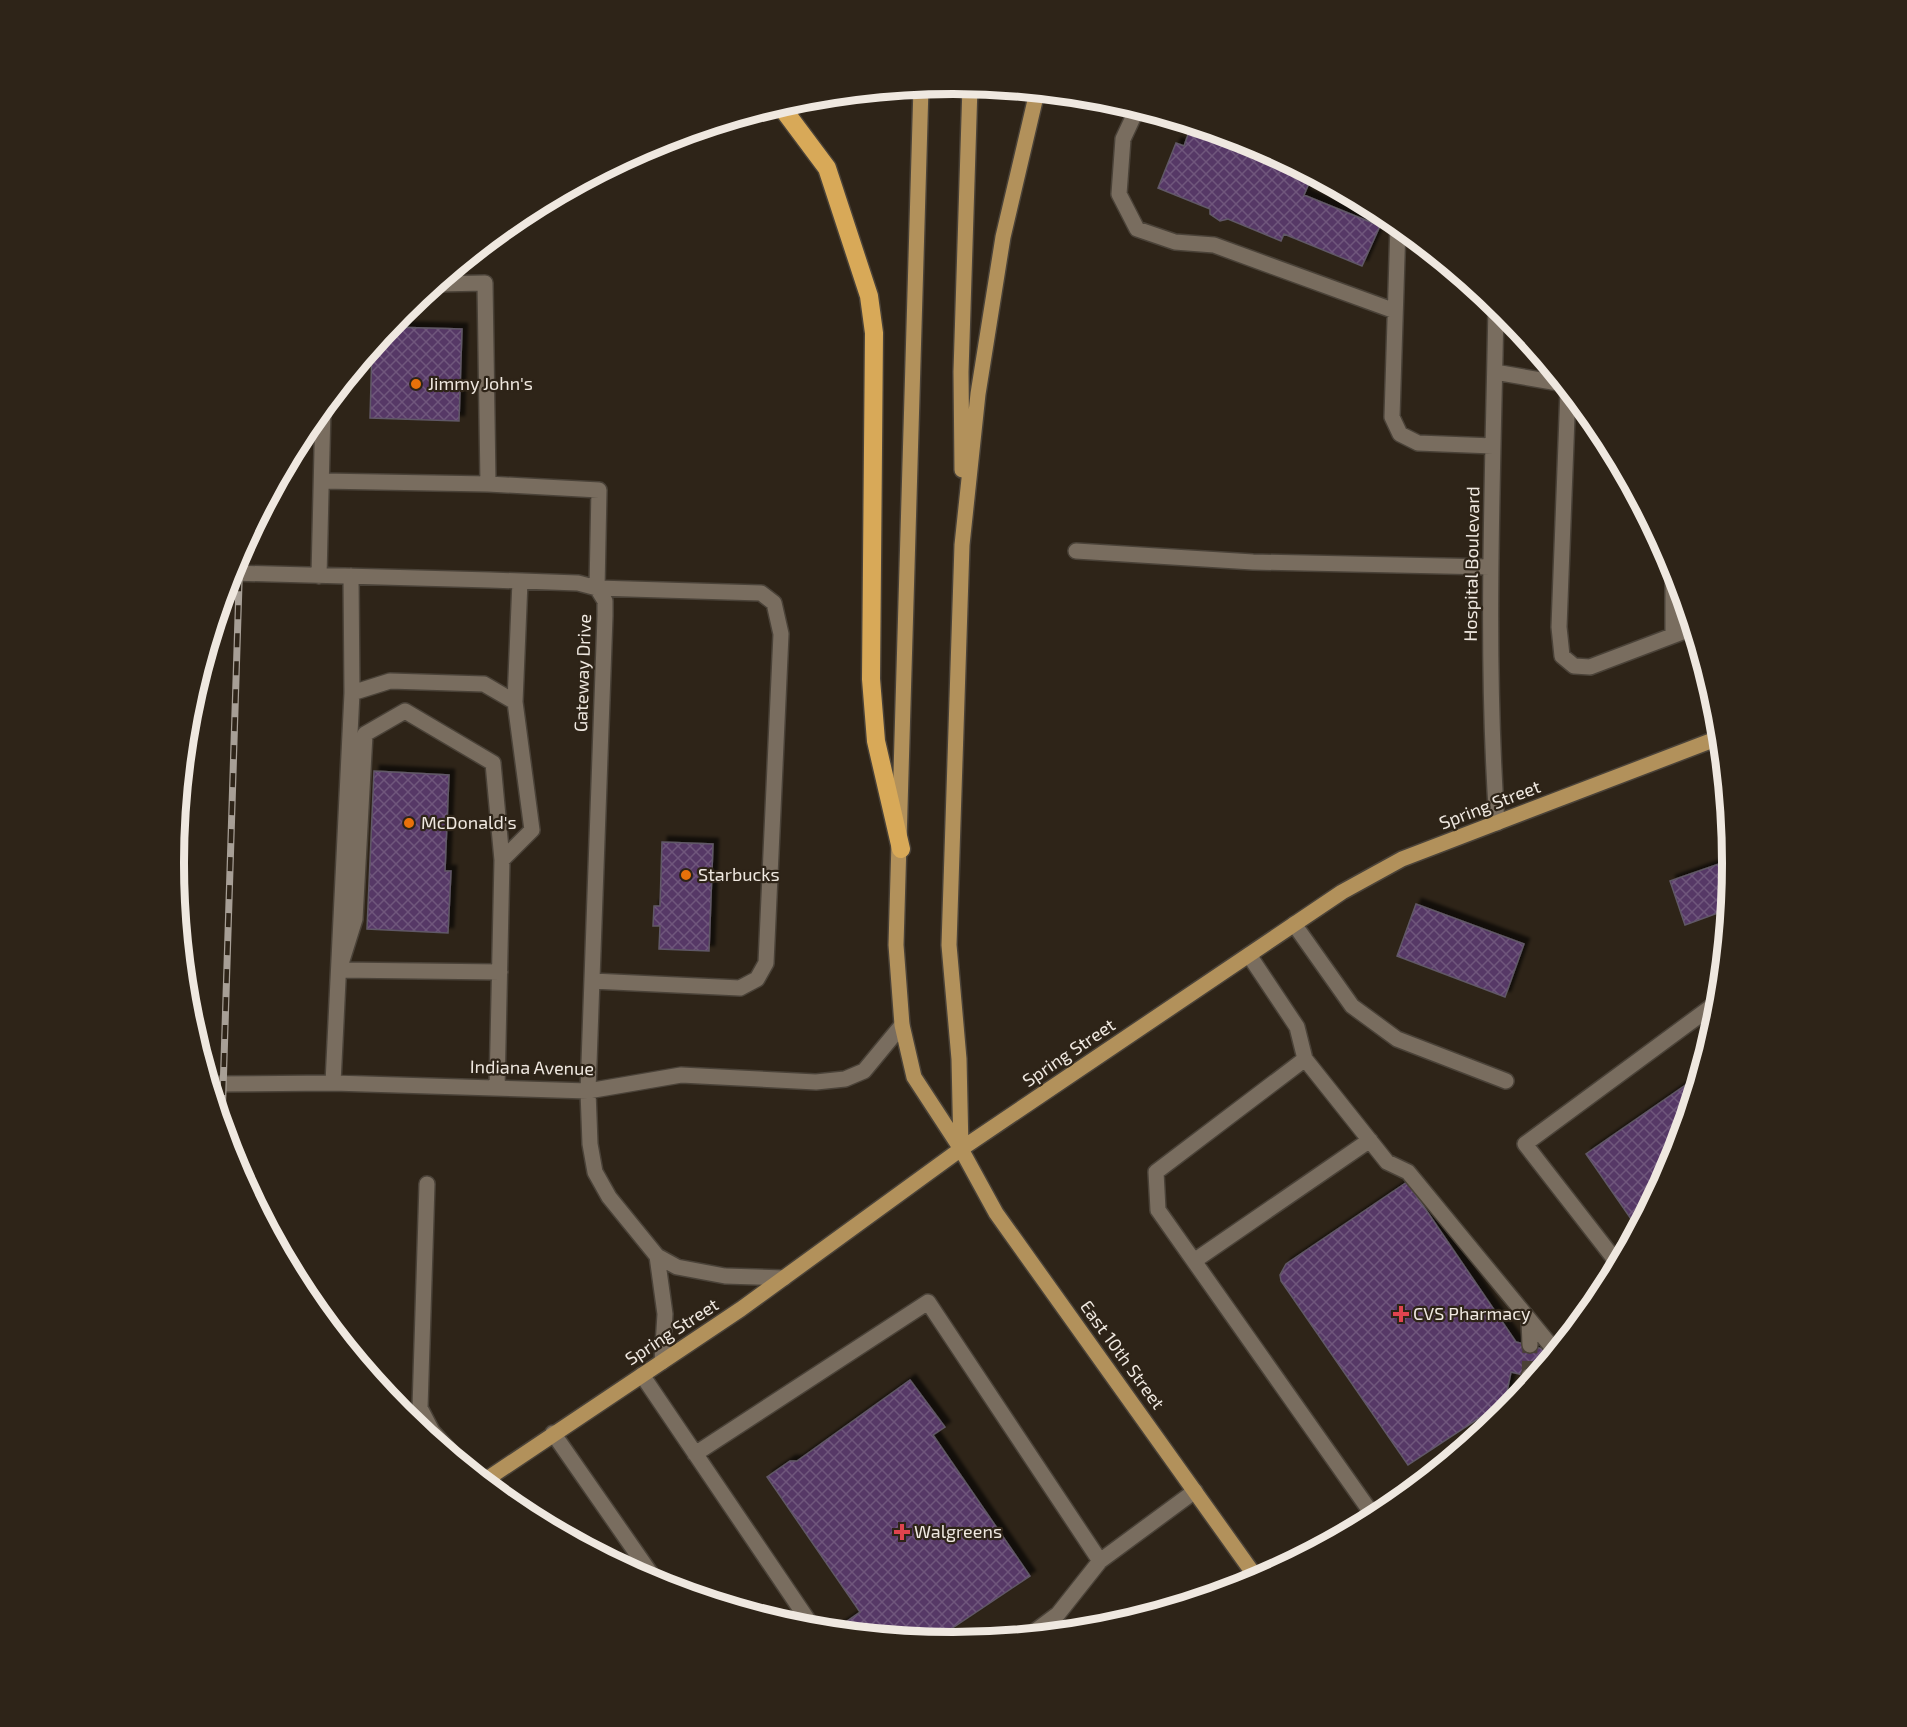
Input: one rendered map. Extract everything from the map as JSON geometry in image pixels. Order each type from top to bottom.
[{"type":"highway","points":[[786,113],[828,168],[869,296],[874,333],[871,679],[876,741],[901,849]]},
{"type":"main road","name":"East 10th Street","points":[[921,95],[901,849],[896,945],[902,1025],[914,1077],[961,1149],[996,1213],[1252,1572]]},
{"type":"main road","points":[[961,1149],[959,1059],[949,945],[962,545],[961,372],[970,95]]},
{"type":"main road","points":[[962,545],[978,394],[1003,237],[1035,99]]},
{"type":"main road","name":"Spring Street","points":[[489,1477],[784,1278],[961,1149],[1342,892],[1402,859],[1712,740]]},
{"type":"street","points":[[1134,116],[1123,139],[1119,194],[1137,229],[1175,242],[1214,244],[1395,311]]},
{"type":"street","points":[[1398,236],[1392,417],[1400,434],[1418,443],[1493,446]]},
{"type":"street","points":[[447,284],[485,283],[488,484]]},
{"type":"street","name":"Hospital Boulevard","points":[[1496,319],[1490,567],[1491,736],[1497,823]]},
{"type":"street","points":[[1495,372],[1553,382]]},
{"type":"street","points":[[1568,400],[1559,627],[1562,657],[1574,666],[1590,667],[1686,630]]},
{"type":"street","points":[[319,576],[324,422]]},
{"type":"street","points":[[322,481],[488,484],[599,490],[597,588],[761,593],[774,603],[782,634],[766,963],[757,979],[740,988],[592,981]]},
{"type":"street","points":[[1076,551],[1254,562],[1490,567]]},
{"type":"street","name":"Gateway Drive","points":[[241,573],[578,584],[597,588],[605,601],[588,1091],[590,1144],[595,1172],[609,1197],[657,1256]]},
{"type":"street","points":[[333,1083],[352,693],[351,576]]},
{"type":"street","points":[[502,860],[532,830],[515,702],[520,581]]},
{"type":"street","points":[[1673,592],[1673,635]]},
{"type":"street","points":[[352,693],[390,681],[484,684],[515,702]]},
{"type":"street","points":[[339,970],[355,919],[365,734],[405,711],[493,763],[502,860],[497,1088]]},
{"type":"street","points":[[1294,924],[1352,1006],[1397,1039],[1506,1081]]},
{"type":"street","points":[[1249,955],[1297,1027],[1305,1059],[1387,1162],[1408,1172],[1552,1347]]},
{"type":"street","points":[[339,970],[500,972]]},
{"type":"street","points":[[1614,1257],[1525,1144],[1709,1008]]},
{"type":"street","name":"Indiana Avenue","points":[[217,1084],[333,1083],[588,1091],[681,1075],[816,1082],[845,1079],[864,1071],[902,1025]]},
{"type":"street","points":[[1305,1059],[1156,1172],[1158,1210],[1370,1510]]},
{"type":"street","points":[[1194,1261],[1370,1140]]},
{"type":"street","points":[[427,1184],[420,1408],[429,1426]]},
{"type":"street","points":[[657,1256],[676,1267],[725,1276],[784,1278]]},
{"type":"street","points":[[657,1256],[666,1314],[662,1362]]},
{"type":"street","points":[[695,1454],[928,1302],[1100,1561]]},
{"type":"street","points":[[1529,1319],[1530,1345]]},
{"type":"street","points":[[642,1375],[806,1618]]},
{"type":"street","points":[[553,1433],[646,1568]]},
{"type":"street","points":[[1040,1627],[1058,1614],[1100,1561],[1195,1491]]},
{"type":"building","points":[[1189,132],[1248,153],[1309,182],[1304,195],[1380,226],[1362,266],[1284,234],[1281,241],[1228,219],[1220,221],[1210,214],[1210,209],[1158,188],[1176,143],[1184,146]]},
{"type":"building","name":"Jimmy John's","points":[[403,327],[462,329],[459,421],[370,418],[372,360]]},
{"type":"building","name":"McDonald's","points":[[374,771],[449,775],[445,871],[451,871],[448,933],[367,929]]},
{"type":"building","name":"Starbucks","points":[[662,842],[713,844],[709,951],[659,949],[660,926],[653,926],[654,906],[660,906]]},
{"type":"building","points":[[1722,863],[1721,912],[1685,925],[1670,881]]},
{"type":"building","points":[[1416,904],[1524,944],[1505,997],[1397,956]]},
{"type":"building","points":[[1691,1082],[1664,1158],[1633,1222],[1586,1154]]},
{"type":"building","name":"CVS Pharmacy","points":[[1407,1182],[1516,1342],[1547,1350],[1546,1354],[1527,1376],[1511,1372],[1506,1398],[1499,1405],[1408,1465],[1281,1281],[1280,1275],[1286,1264]]},
{"type":"building","name":"Walgreens","points":[[910,1380],[945,1427],[933,1435],[1030,1576],[947,1632],[903,1631],[842,1624],[860,1612],[767,1477],[790,1461],[797,1461]]},
{"type":"tunnel","points":[[1529,1374],[1530,1345]]},
{"type":"railway","points":[[223,1103],[239,579]]},
{"type":"place","name":"Jimmy John's","points":[[416,384]]},
{"type":"place","name":"McDonald's","points":[[409,823]]},
{"type":"place","name":"Starbucks","points":[[686,875]]},
{"type":"place","name":"CVS Pharmacy","points":[[1401,1314]]},
{"type":"place","name":"Walgreens","points":[[902,1532]]}]
